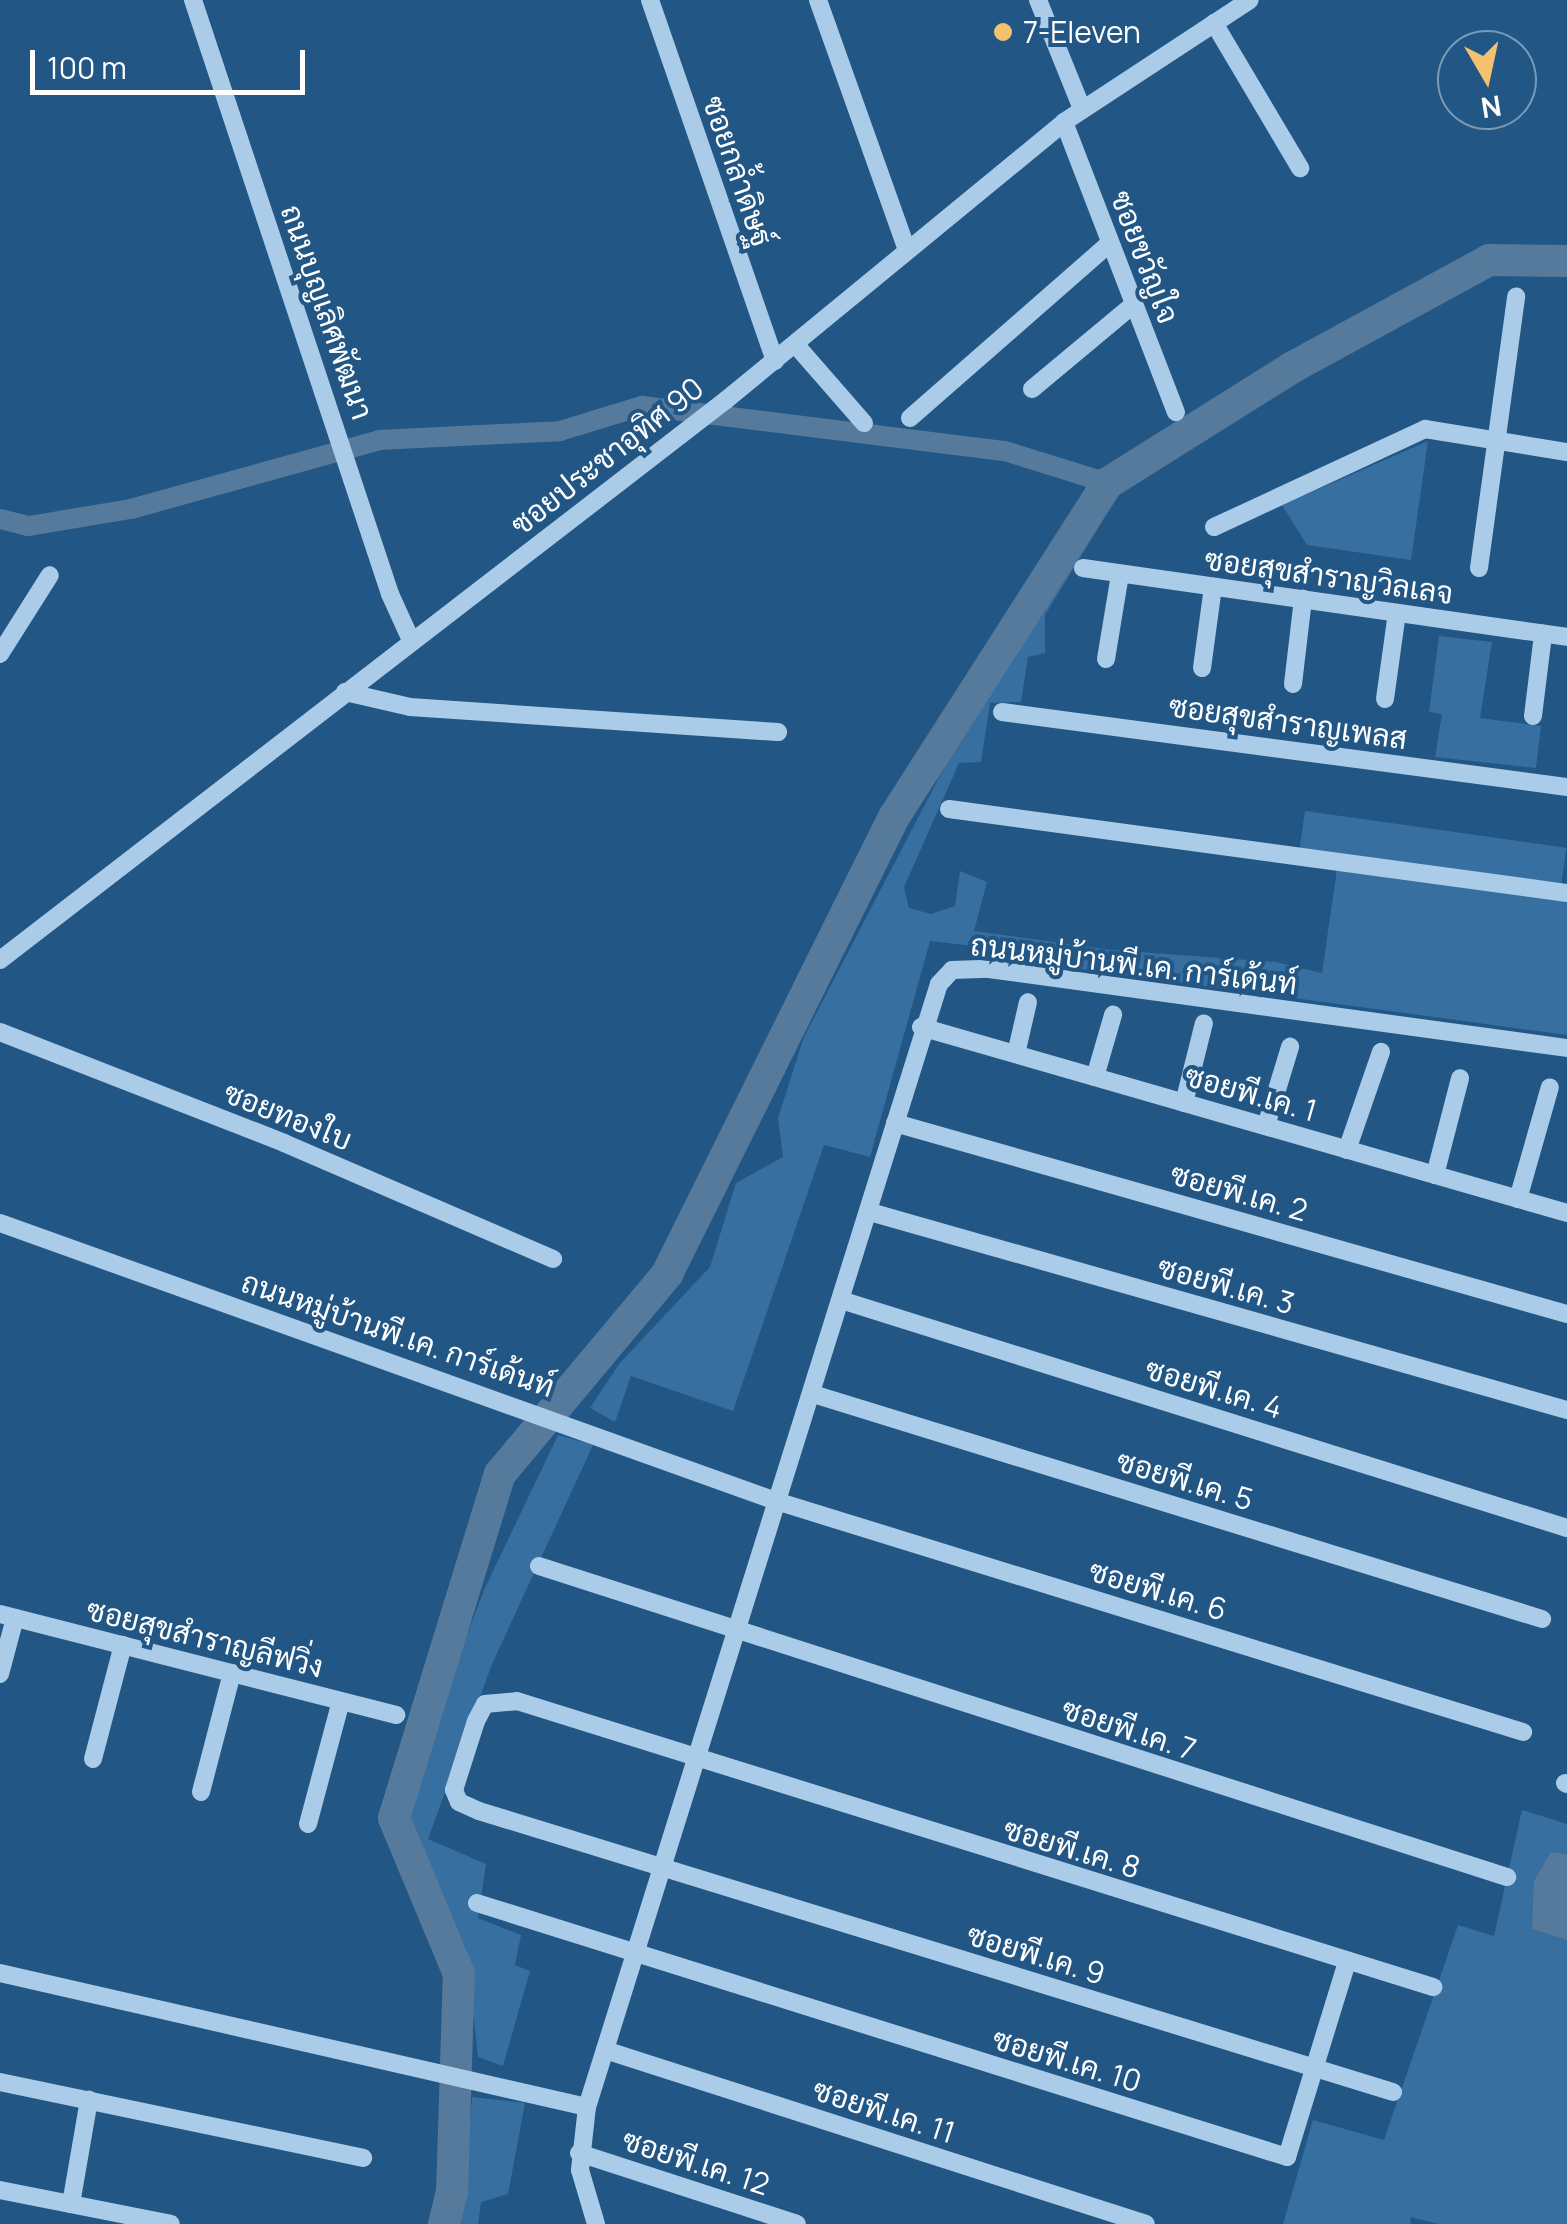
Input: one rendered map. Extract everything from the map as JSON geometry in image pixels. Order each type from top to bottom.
[{"type":"street","name":"ถนนบุญเลิศพัฒนา","points":[[193,0],[411,640]]},
{"type":"street","name":"ซอยกล้ำดิษฐ์","points":[[650,0],[775,361]]},
{"type":"street","points":[[818,0],[907,250]]},
{"type":"street","points":[[1038,0],[1082,109]]},
{"type":"street","name":"ซอยประชาอุทิศ 90","points":[[0,960],[726,400],[1064,122],[1250,0]]},
{"type":"street","points":[[1214,23],[1300,168]]},
{"type":"street","name":"ซอยขวัญใจ","points":[[1064,122],[1176,412]]},
{"type":"street","points":[[910,418],[1110,244]]},
{"type":"street","points":[[1479,568],[1516,297]]},
{"type":"street","points":[[1032,389],[1134,304]]},
{"type":"street","points":[[795,344],[864,423]]},
{"type":"street","points":[[1214,526],[1424,430],[1499,438],[1567,452]]},
{"type":"street","name":"ซอยสุขสำราญวิลเลจ","points":[[1084,568],[1567,637]]},
{"type":"street","points":[[1106,659],[1120,574]]},
{"type":"street","points":[[0,654],[50,575]]},
{"type":"street","points":[[1202,668],[1213,587]]},
{"type":"street","points":[[1293,684],[1303,600]]},
{"type":"street","points":[[1385,698],[1397,613]]},
{"type":"street","points":[[1533,716],[1543,634]]},
{"type":"street","points":[[345,692],[410,707],[778,732]]},
{"type":"street","name":"ซอยสุขสำราญเพลส","points":[[1002,712],[1567,787]]},
{"type":"street","points":[[950,810],[1567,893]]},
{"type":"street","name":"ถนนหมู่บ้านพี.เค. การ์เด้นท์","points":[[596,2224],[579,2153],[587,2107],[776,1500],[844,1302],[920,1027],[939,984],[952,970],[968,968],[1567,1048]]},
{"type":"street","points":[[1016,1054],[1028,1002]]},
{"type":"street","points":[[1095,1077],[1113,1015]]},
{"type":"street","points":[[1184,1102],[1204,1023]]},
{"type":"street","name":"ซอยพี.เค. 1","points":[[920,1027],[1567,1213]]},
{"type":"street","name":"ซอยทองใบ","points":[[0,1032],[284,1143],[553,1259]]},
{"type":"street","points":[[1266,1126],[1290,1047]]},
{"type":"street","points":[[1348,1150],[1381,1052]]},
{"type":"street","points":[[1435,1175],[1460,1078]]},
{"type":"street","points":[[1518,1199],[1550,1087]]},
{"type":"street","name":"ซอยพี.เค. 2","points":[[896,1123],[1567,1314]]},
{"type":"street","name":"ซอยพี.เค. 3","points":[[870,1212],[1567,1410]]},
{"type":"street","name":"ถนนหมู่บ้านพี.เค. การ์เด้นท์","points":[[0,1223],[590,1430],[776,1500]]},
{"type":"street","name":"ซอยพี.เค. 4","points":[[844,1302],[1567,1528]]},
{"type":"street","name":"ซอยพี.เค. 5","points":[[813,1394],[1542,1620]]},
{"type":"street","name":"ซอยพี.เค. 6","points":[[776,1500],[1523,1732]]},
{"type":"street","name":"ซอยพี.เค. 7","points":[[539,1566],[735,1633],[1507,1877]]},
{"type":"street","points":[[0,1674],[8,1616]]},
{"type":"street","name":"ซอยสุขสำราญลีฟวิ่ง","points":[[8,1616],[396,1715]]},
{"type":"street","points":[[93,1759],[123,1645]]},
{"type":"street","points":[[201,1792],[232,1673]]},
{"type":"street","points":[[308,1824],[341,1701]]},
{"type":"street","name":"ซอยพี.เค. 8","points":[[662,1867],[459,1802],[458,1771],[485,1704],[500,1701],[1434,1987]]},
{"type":"street","name":"ซอยพี.เค. 9","points":[[662,1867],[1393,2092]]},
{"type":"street","points":[[477,1903],[635,1955]]},
{"type":"street","name":"ซอยพี.เค. 10","points":[[635,1955],[1287,2157],[1348,1962]]},
{"type":"street","points":[[0,1973],[491,2080],[587,2107]]},
{"type":"street","name":"ซอยพี.เค. 11","points":[[605,2050],[1146,2224]]},
{"type":"street","points":[[0,2082],[364,2158]]},
{"type":"street","points":[[71,2204],[90,2100]]},
{"type":"street","name":"ซอยพี.เค. 12","points":[[579,2153],[796,2224]]},
{"type":"street","points":[[0,2190],[171,2224]]},
{"type":"shaded area","points":[[1428,441],[1411,560],[1307,545],[1282,505]]},
{"type":"shaded area","points":[[1106,515],[1045,615],[1045,653],[1028,657],[1021,702],[990,703],[981,762],[959,763],[904,887],[909,908],[931,914],[955,906],[960,871],[987,882],[974,931],[1112,950],[1276,962],[1322,973],[1337,869],[1567,901],[1567,1035],[984,956],[974,946],[930,941],[870,1157],[824,1145],[733,1411],[631,1376],[615,1422],[590,1408],[619,1364],[710,1267],[736,1183],[783,1157],[778,1118],[804,1037],[970,718]]},
{"type":"shaded area","points":[[1439,636],[1492,642],[1480,718],[1541,726],[1536,768],[1435,757],[1442,714],[1429,712]]},
{"type":"shaded area","points":[[1305,811],[1566,848],[1561,888],[1299,852]]},
{"type":"shaded area","points":[[558,1435],[593,1445],[492,1664],[428,1839],[486,1864],[478,1918],[521,1935],[515,1965],[530,1971],[503,2066],[478,2057],[466,1948],[419,1856],[411,1819],[422,1754],[484,1590]]},
{"type":"shaded area","points":[[1522,1810],[1567,1824],[1567,1854],[1551,1852],[1532,1929],[1567,1940],[1567,2224],[1439,2224],[1410,2217],[1411,2224],[1283,2224],[1313,2120],[1384,2140],[1458,1925],[1494,1936]]},
{"type":"shaded area","points":[[1551,1852],[1567,1854],[1567,1940],[1532,1929],[1534,1881]]},
{"type":"shaded area","points":[[472,2097],[525,2103],[508,2194],[481,2202],[478,2224],[453,2224],[465,2187]]},
{"type":"waterway","points":[[444,2224],[452,2192],[459,1974],[394,1818],[500,1474],[667,1274],[894,817],[1108,483],[1293,367],[1489,260],[1567,261]]},
{"type":"waterway","points":[[0,519],[29,526],[131,509],[379,440],[560,431],[642,406],[1005,451],[1108,483]]},
{"type":"place","name":"7-Eleven","points":[[1003,32]]}]
